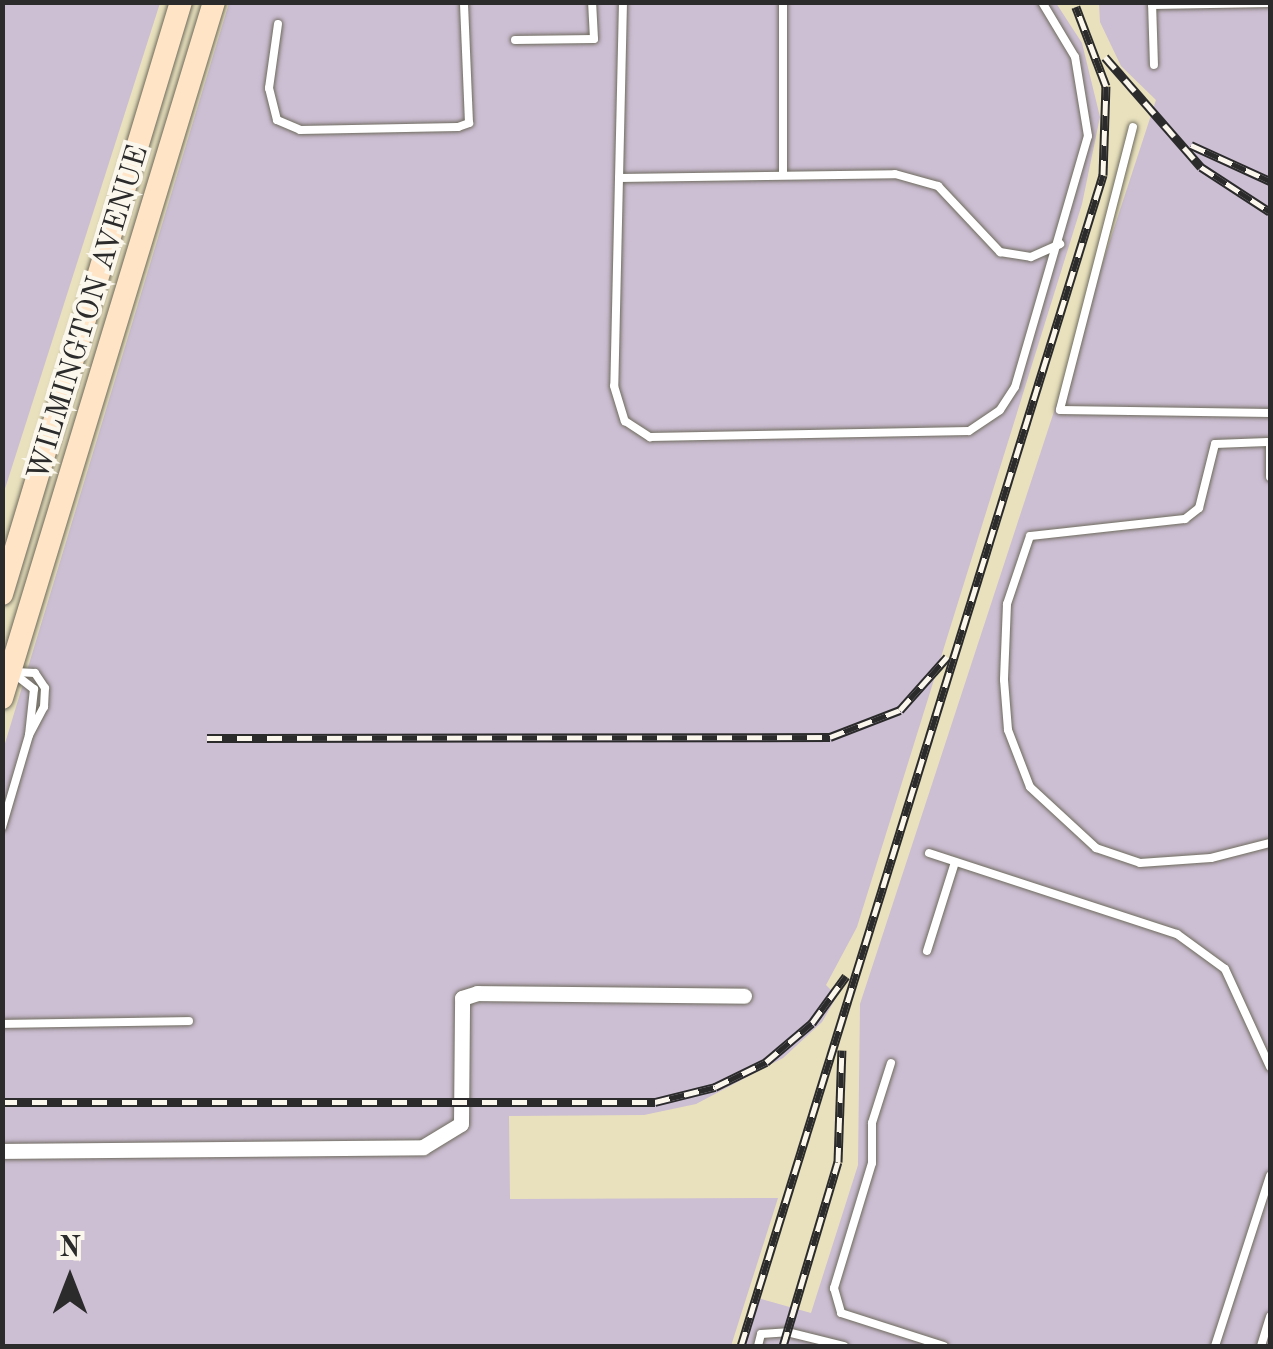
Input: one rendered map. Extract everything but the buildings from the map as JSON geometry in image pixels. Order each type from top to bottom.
[{"type":"main road","name":"WILMINGTON AVENUE","points":[[2,594],[181,2]]},
{"type":"main road","name":"WILMINGTON AVENUE","points":[[2,698],[7,670],[214,2]]},
{"type":"street","points":[[2,1151],[422,1147],[461,1124],[462,998],[478,993],[744,996]]},
{"type":"lane","points":[[278,24],[270,88],[277,120],[300,130],[458,128],[469,122],[464,2]]},
{"type":"lane","points":[[515,40],[594,39],[592,2]]},
{"type":"lane","points":[[623,2],[614,386],[624,421],[650,437],[969,430],[1000,410],[1014,387],[1060,244],[1088,136],[1076,56],[1042,2]]},
{"type":"lane","points":[[782,173],[783,2]]},
{"type":"lane","points":[[1154,65],[1152,4],[1270,3]]},
{"type":"lane","points":[[1133,127],[1060,410],[1270,413]]},
{"type":"lane","points":[[619,178],[895,174],[938,186],[1000,252],[1030,256],[1060,244]]},
{"type":"lane","points":[[1270,477],[1269,442],[1215,444],[1199,508],[1185,518],[1030,536],[1007,604],[1004,680],[1008,730],[1030,787],[1096,848],[1140,863],[1211,858],[1270,843]]},
{"type":"lane","points":[[2,827],[29,735],[44,707],[45,688],[34,672],[7,670]]},
{"type":"lane","points":[[928,853],[1176,934],[1225,970],[1270,1067]]},
{"type":"lane","points":[[927,950],[955,862]]},
{"type":"lane","points":[[2,1024],[189,1021]]},
{"type":"lane","points":[[891,1063],[872,1123],[872,1163],[834,1288],[841,1312],[944,1346]]},
{"type":"lane","points":[[1215,1346],[1270,1176]]},
{"type":"lane","points":[[1261,1346],[1270,1316]]},
{"type":"lane","points":[[758,1346],[762,1334],[787,1332],[844,1346]]},
{"type":"shaded area","points":[[2,3],[160,3],[3,495]]},
{"type":"shaded area","points":[[229,3],[1056,3],[1082,43],[1100,117],[1082,204],[857,927],[826,985],[837,996],[822,1022],[783,1058],[696,1104],[644,1115],[509,1116],[510,1199],[778,1198],[731,1346],[3,1346],[3,750]]},
{"type":"shaded area","points":[[1099,3],[1270,3],[1270,1346],[743,1346],[758,1298],[811,1313],[858,1165],[860,1004],[1156,100],[1121,66],[1100,22]]},
{"type":"railway","points":[[741,1346],[1103,175],[1106,86],[1076,7]]},
{"type":"railway","points":[[1105,57],[1201,167],[1270,212]]},
{"type":"railway","points":[[1191,145],[1270,181]]},
{"type":"railway","points":[[207,738],[830,737],[900,710],[947,657]]},
{"type":"railway","points":[[2,1102],[655,1102],[715,1087],[766,1062],[812,1023],[846,976]]},
{"type":"railway","points":[[783,1346],[838,1162],[842,1050]]}]
